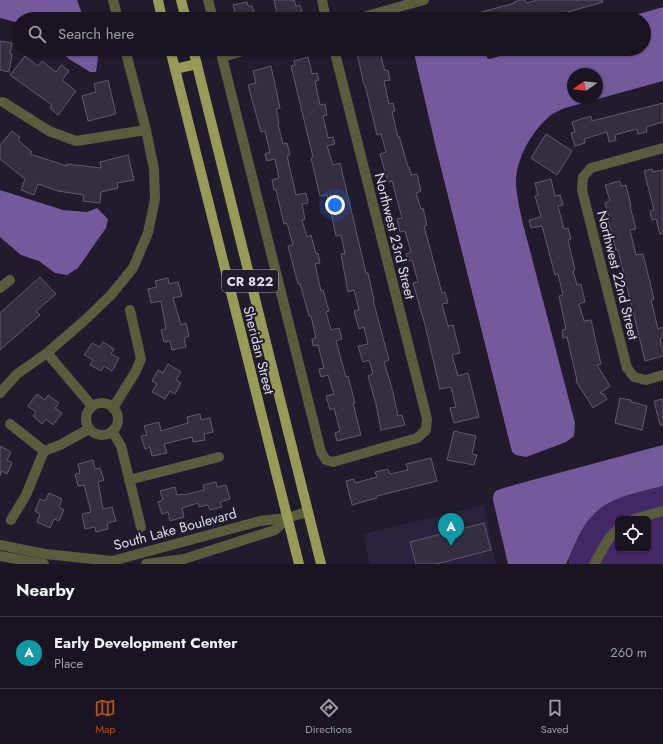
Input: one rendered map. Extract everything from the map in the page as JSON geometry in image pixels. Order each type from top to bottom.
[{"type":"main road","points":[[158,0],[161,12]]},
{"type":"main road","points":[[181,0],[184,12]]},
{"type":"main road","name":"Sheridan Street","points":[[172,56],[286,518],[299,564]]},
{"type":"main road","name":"Sheridan Street","points":[[195,56],[321,564]]},
{"type":"main road","points":[[175,69],[197,64]]},
{"type":"street","points":[[113,0],[116,12]]},
{"type":"street","points":[[208,0],[211,12]]},
{"type":"street","points":[[322,0],[325,12]]},
{"type":"street","points":[[381,12],[424,0]]},
{"type":"street","points":[[0,393],[17,374],[47,353],[111,295],[133,268],[148,233],[155,199],[154,169],[146,130],[127,56]]},
{"type":"street","name":"Northwest 23rd Street","points":[[222,56],[321,452],[326,460],[333,462],[416,438],[426,430],[427,419],[336,56]]},
{"type":"street","points":[[1,102],[49,132],[76,141],[146,130]]},
{"type":"street","name":"Northwest 22nd Street","points":[[663,148],[591,168],[582,177],[582,190],[627,368],[634,377],[646,380],[663,375]]},
{"type":"street","points":[[0,288],[10,280]]},
{"type":"street","points":[[113,408],[136,371],[141,359],[130,310]]},
{"type":"street","points":[[47,353],[92,406]]},
{"type":"street","points":[[97,403],[104,403],[113,408],[117,414],[118,421],[116,427],[112,431],[100,435],[89,429],[86,423],[86,417],[92,406],[97,403]]},
{"type":"street","points":[[10,424],[44,451]]},
{"type":"street","points":[[11,520],[26,495],[44,451],[60,445],[89,429]]},
{"type":"street","points":[[112,431],[121,446],[141,527]]},
{"type":"street","points":[[129,480],[218,457]]},
{"type":"street","points":[[645,516],[663,511]]},
{"type":"street","name":"South Lake Boulevard","points":[[0,545],[45,554],[112,561],[260,521],[286,518],[307,512]]},
{"type":"street","name":"South Lake Boulevard","points":[[146,564],[185,561],[274,530],[286,518]]},
{"type":"street","points":[[594,564],[615,532]]},
{"type":"street","points":[[0,556],[44,564]]},
{"type":"shaded area","points":[[0,0],[77,0],[81,12],[12,12],[12,21],[0,18]]},
{"type":"shaded area","points":[[663,7],[663,81],[603,98],[603,68],[567,68],[567,104],[580,104],[565,108],[551,115],[531,137],[518,165],[516,185],[523,224],[575,423],[574,436],[566,442],[526,457],[516,455],[512,452],[436,148],[415,56],[486,56],[490,59],[500,56],[651,56],[651,12],[646,12]]},
{"type":"shaded area","points":[[66,56],[98,56],[96,72],[90,72]]},
{"type":"shaded area","points":[[0,190],[63,210],[87,212],[97,208],[108,219],[106,228],[78,268],[67,275],[55,273],[39,261],[21,255],[0,237]]},
{"type":"shaded area","points":[[663,445],[663,486],[627,495],[602,507],[586,524],[578,537],[566,564],[508,564],[493,500],[493,495],[496,491]]},
{"type":"shaded area","points":[[663,486],[663,564],[569,564],[569,558],[580,534],[595,513],[610,502]]},
{"type":"shaded area","points":[[484,505],[496,564],[370,564],[363,534]]},
{"type":"building","points":[[274,0],[294,0],[296,6],[300,5],[302,12],[277,12]]},
{"type":"building","points":[[520,0],[525,0],[526,3],[538,0],[602,0],[603,2],[568,12],[482,12],[515,3],[514,2]]},
{"type":"building","points":[[247,2],[248,6],[252,6],[254,12],[235,12],[233,5]]},
{"type":"building","points":[[0,41],[12,43],[9,72],[0,70]]},
{"type":"building","points":[[25,56],[38,66],[42,61],[56,72],[61,65],[69,71],[62,80],[76,91],[58,115],[50,108],[52,105],[10,75]]},
{"type":"building","points":[[358,56],[381,56],[385,71],[388,70],[390,80],[384,81],[389,104],[393,103],[395,111],[392,112],[398,137],[399,136],[411,175],[417,174],[421,191],[416,193],[421,209],[423,208],[427,225],[424,226],[442,293],[445,292],[448,303],[442,304],[448,326],[453,325],[460,353],[452,355],[458,376],[468,373],[479,417],[454,423],[450,408],[456,407],[451,387],[440,389],[425,325],[413,283],[418,282],[412,260],[408,261],[406,254],[411,252],[405,231],[400,232],[397,219],[402,218],[392,181],[388,182],[380,154],[386,152],[381,134],[377,135]]},
{"type":"building","points":[[308,57],[312,74],[317,73],[319,80],[315,81],[320,105],[325,104],[327,115],[323,116],[328,138],[333,137],[335,144],[327,146],[333,165],[340,163],[366,273],[368,273],[373,300],[389,360],[384,362],[398,416],[402,415],[405,425],[381,430],[376,404],[368,376],[373,374],[369,360],[363,362],[358,346],[368,344],[364,327],[359,329],[354,311],[359,310],[354,290],[348,292],[341,254],[345,254],[341,235],[336,236],[327,195],[320,196],[311,158],[313,157],[291,66],[295,65],[294,61]]},
{"type":"building","points":[[271,66],[280,108],[276,109],[278,124],[283,144],[287,143],[290,155],[287,156],[296,195],[306,193],[308,203],[302,204],[305,219],[302,220],[307,237],[311,235],[316,254],[318,253],[320,263],[315,264],[321,291],[323,290],[329,311],[326,312],[331,330],[339,328],[342,339],[336,341],[346,377],[348,376],[361,435],[337,441],[335,433],[340,431],[334,408],[330,410],[326,396],[334,394],[328,375],[321,377],[319,369],[324,368],[318,345],[313,346],[312,339],[316,338],[311,316],[309,316],[300,284],[298,284],[288,246],[293,245],[287,223],[284,224],[276,190],[274,190],[272,180],[279,178],[275,159],[267,161],[265,154],[270,152],[265,131],[261,132],[248,85],[256,83],[253,71]]},
{"type":"building","points":[[108,80],[116,114],[88,121],[82,96],[96,92],[94,84]]},
{"type":"building","points":[[663,103],[663,122],[646,127],[647,132],[638,134],[637,129],[615,135],[616,140],[609,142],[607,132],[584,139],[585,143],[575,146],[571,133],[575,132],[572,122],[591,116],[592,121]]},
{"type":"building","points":[[12,131],[20,137],[18,140],[32,152],[30,154],[67,166],[67,164],[101,168],[100,162],[128,155],[134,180],[117,183],[118,188],[101,192],[100,203],[83,201],[84,195],[58,191],[38,184],[34,195],[21,190],[25,179],[0,159],[0,145]]},
{"type":"building","points":[[546,134],[572,151],[557,175],[531,158]]},
{"type":"building","points":[[652,169],[653,172],[663,170],[663,234],[660,234],[656,219],[652,220],[650,211],[654,210],[644,171]]},
{"type":"building","points":[[551,179],[555,196],[560,195],[563,205],[558,206],[564,229],[568,228],[571,239],[568,240],[575,270],[573,271],[577,285],[581,284],[585,302],[579,304],[584,321],[591,320],[601,364],[597,365],[610,386],[600,393],[604,394],[607,399],[593,408],[576,381],[567,337],[563,338],[562,330],[566,329],[559,296],[563,295],[558,274],[555,275],[542,226],[531,228],[529,220],[541,217],[535,196],[538,195],[535,183]]},
{"type":"building","points":[[620,181],[621,186],[626,185],[636,229],[630,230],[636,255],[643,254],[654,299],[651,300],[658,329],[663,327],[663,338],[660,339],[663,349],[663,356],[645,361],[618,250],[616,250],[608,221],[610,220],[605,203],[610,201],[605,185]]},
{"type":"building","points":[[40,277],[56,294],[36,311],[40,315],[0,350],[0,313]]},
{"type":"building","points":[[168,278],[169,284],[178,282],[182,296],[173,298],[181,325],[186,323],[189,336],[184,338],[186,347],[172,350],[170,341],[164,342],[161,330],[166,329],[161,301],[151,303],[148,289],[157,287],[155,281]]},
{"type":"building","points":[[103,342],[114,349],[111,354],[119,358],[112,371],[104,366],[101,371],[90,365],[93,360],[84,355],[92,343],[100,347]]},
{"type":"building","points":[[168,364],[181,372],[176,380],[181,383],[175,394],[170,391],[165,399],[152,392],[157,384],[152,381],[158,370],[163,373]]},
{"type":"building","points":[[37,394],[45,400],[48,395],[59,403],[55,408],[62,413],[53,425],[46,419],[42,424],[33,416],[36,412],[28,406]]},
{"type":"building","points":[[620,398],[631,400],[631,402],[647,406],[642,430],[615,423]]},
{"type":"building","points":[[662,399],[663,425],[660,425],[654,401]]},
{"type":"building","points":[[200,414],[201,420],[210,418],[213,432],[204,434],[205,440],[193,442],[192,437],[164,444],[167,453],[152,456],[150,447],[145,449],[141,436],[147,435],[144,426],[159,422],[161,431],[188,423],[187,417]]},
{"type":"building","points":[[454,431],[476,436],[472,454],[477,455],[474,465],[447,460]]},
{"type":"building","points":[[0,446],[11,452],[7,460],[12,463],[7,474],[2,471],[0,476]]},
{"type":"building","points":[[431,458],[437,481],[377,496],[377,498],[352,505],[346,481],[354,479],[355,483],[377,477],[375,472],[388,469],[390,474],[408,470],[406,464]]},
{"type":"building","points":[[93,460],[95,469],[100,468],[104,480],[98,482],[103,509],[112,507],[116,521],[107,523],[108,529],[96,532],[95,527],[85,529],[82,514],[91,512],[84,485],[78,486],[75,474],[80,473],[78,464]]},
{"type":"building","points":[[216,482],[217,487],[226,485],[230,499],[220,502],[222,507],[210,510],[208,505],[199,507],[198,503],[182,508],[184,517],[170,521],[168,512],[162,514],[158,502],[163,500],[160,491],[175,487],[177,495],[184,495],[204,490],[203,485]]},
{"type":"building","points":[[49,493],[62,499],[59,507],[64,510],[59,521],[54,519],[50,528],[37,522],[40,514],[35,511],[40,499],[45,501]]},
{"type":"building","points":[[484,523],[491,550],[436,564],[416,564],[410,542]]},
{"type":"place","name":"Early Development Center","points":[[451,546]]}]
